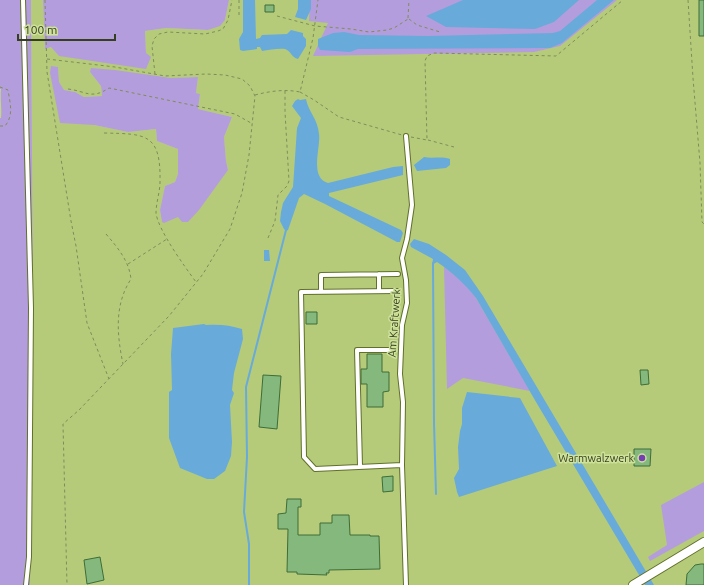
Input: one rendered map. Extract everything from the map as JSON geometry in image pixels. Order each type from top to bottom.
[{"type":"street","points":[[634,585],[704,542]]},
{"type":"lane","points":[[23,0],[31,308],[29,557],[26,585]]},
{"type":"lane","name":"Am Kraftwerk","points":[[406,136],[412,205],[407,239],[402,258],[406,280],[407,303],[402,325],[400,374],[403,402],[402,465],[406,585]]},
{"type":"lane","points":[[378,274],[379,291]]},
{"type":"lane","points":[[321,292],[320,275],[398,274]]},
{"type":"lane","points":[[397,291],[301,292],[304,457],[315,469],[402,465]]},
{"type":"lane","points":[[360,466],[357,350],[390,350]]},
{"type":"path","points":[[45,0],[47,72],[70,222],[76,246],[87,323],[109,379]]},
{"type":"path","points":[[155,74],[152,46],[154,39],[159,34],[168,32],[205,34],[218,32],[223,29],[228,20],[232,0]]},
{"type":"path","points":[[238,0],[239,18]]},
{"type":"path","points":[[300,92],[315,26],[318,0]]},
{"type":"path","points":[[408,19],[409,0]]},
{"type":"path","points":[[427,140],[425,61],[427,56],[434,53],[556,56],[623,0]]},
{"type":"path","points":[[688,0],[700,162],[702,222],[704,224]]},
{"type":"path","points":[[277,16],[315,26],[369,32],[394,28],[408,19]]},
{"type":"path","points":[[408,19],[417,25],[440,32]]},
{"type":"path","points":[[47,59],[115,67],[165,76],[206,74],[225,75],[242,79],[250,86],[255,96],[249,155],[242,193],[230,229],[203,274],[169,316],[124,364],[71,418],[63,424],[68,585]]},
{"type":"path","points":[[0,87],[8,90],[11,110],[10,120],[5,126],[0,126]]},
{"type":"path","points":[[68,89],[80,90],[86,94],[92,94],[102,93],[109,88],[235,114],[252,123]]},
{"type":"path","points":[[255,96],[268,92],[286,90],[300,92],[339,117],[406,136],[454,147]]},
{"type":"path","points":[[268,238],[275,221],[278,195],[287,186],[289,180],[285,112],[286,90]]},
{"type":"path","points":[[104,133],[132,134],[148,138],[156,147],[159,160],[160,182],[156,212],[159,225],[196,282]]},
{"type":"path","points":[[106,234],[118,247],[128,264],[131,279],[126,287],[120,303],[118,323],[120,346],[124,364]]},
{"type":"path","points":[[128,264],[168,239]]},
{"type":"shaded area","points":[[0,0],[31,0],[33,308],[30,585],[0,585]]},
{"type":"shaded area","points":[[31,0],[43,0],[45,49],[51,47],[146,54],[145,31],[166,28],[208,30],[225,20],[229,0],[704,0],[704,585],[30,585],[33,308]],"holes":[[[58,67],[59,82],[63,88],[50,73]],[[90,72],[171,78],[198,77],[196,93],[200,94],[198,109],[232,117],[224,137],[228,170],[162,222],[160,210],[165,186],[175,182],[178,174],[178,149],[157,141],[156,129],[128,132],[94,125],[64,90],[75,92],[84,97],[102,96],[101,86]]]},
{"type":"shaded area","points":[[43,0],[229,0],[225,20],[220,26],[208,30],[166,28],[145,31],[146,53],[151,57],[146,69],[59,56],[51,47],[45,49]]},
{"type":"shaded area","points":[[310,0],[617,0],[560,46],[534,52],[313,56],[328,23],[309,21]]},
{"type":"shaded area","points":[[51,66],[58,67],[59,82],[64,90],[75,92],[84,97],[102,96],[101,86],[90,72],[91,68],[171,78],[198,77],[196,93],[200,94],[198,109],[232,117],[224,137],[228,170],[199,210],[188,222],[182,222],[178,217],[164,223],[162,222],[160,210],[165,186],[175,182],[178,174],[178,149],[157,141],[156,129],[128,132],[94,125],[60,123],[50,73]]},
{"type":"shaded area","points":[[444,267],[465,283],[476,298],[530,391],[463,378],[447,389]]},
{"type":"shaded area","points":[[704,482],[704,531],[650,561],[648,557],[667,545],[661,505]]},
{"type":"water","points":[[243,0],[255,0],[256,39],[260,38],[262,35],[287,34],[291,30],[303,33],[303,36],[306,39],[306,46],[298,59],[285,49],[262,51],[260,47],[257,47],[257,49],[240,50],[239,39],[243,32]]},
{"type":"water","points":[[298,0],[311,0],[311,9],[306,20],[295,17],[298,9]]},
{"type":"water","points":[[463,0],[579,0],[554,22],[535,29],[446,27],[426,16]]},
{"type":"water","points":[[597,0],[614,0],[562,43],[550,48],[358,49],[350,52],[320,50],[318,46],[318,39],[333,33],[344,32],[359,35],[428,36],[553,33],[560,31]]},
{"type":"water","points":[[298,99],[306,99],[317,124],[319,140],[317,169],[322,180],[328,183],[393,167],[403,166],[403,175],[329,193],[329,196],[401,230],[403,233],[400,242],[397,242],[304,194],[299,198],[288,230],[286,231],[284,229],[280,221],[281,212],[283,203],[293,187],[297,128],[301,118],[292,106]]},
{"type":"water","points":[[424,157],[450,159],[450,165],[446,168],[417,171],[414,165]]},
{"type":"water","points":[[414,239],[429,244],[465,270],[483,296],[654,585],[645,585],[476,298],[463,283],[448,270],[437,262],[432,265],[433,259],[411,247],[410,244]]},
{"type":"water","points":[[264,250],[269,250],[270,261],[264,261]]},
{"type":"water","points":[[204,324],[224,325],[242,329],[243,339],[234,373],[232,390],[234,393],[230,405],[232,442],[231,456],[225,471],[214,479],[207,479],[180,468],[169,438],[169,392],[172,390],[171,354],[173,328]]},
{"type":"water","points":[[467,392],[520,398],[557,466],[459,497],[454,478],[459,469],[458,447],[462,424],[462,408]]},
{"type":"building","points":[[699,0],[704,0],[704,36],[699,36]]},
{"type":"building","points":[[265,5],[274,5],[274,12],[265,12]]},
{"type":"building","points":[[306,312],[317,312],[317,324],[306,324]]},
{"type":"building","points":[[367,354],[382,354],[382,372],[389,372],[389,391],[383,392],[383,407],[367,407],[367,384],[361,384],[361,369],[367,369]]},
{"type":"building","points":[[640,370],[648,370],[649,384],[641,385]]},
{"type":"building","points":[[263,375],[281,376],[277,429],[259,427]]},
{"type":"building","name":"Warmwalzwerk","points":[[634,449],[651,449],[650,466],[634,466]]},
{"type":"building","points":[[393,476],[393,491],[383,492],[382,477]]},
{"type":"building","points":[[287,499],[301,499],[301,507],[298,507],[298,535],[320,535],[320,523],[332,523],[332,515],[349,515],[350,535],[379,536],[380,569],[329,570],[329,573],[326,573],[327,575],[297,574],[297,572],[287,572],[288,529],[278,529],[278,514],[286,513]]},
{"type":"building","points":[[100,557],[104,580],[87,584],[84,560]]},
{"type":"building","points":[[704,564],[704,585],[686,585],[687,574],[695,565]]},
{"type":"waterway","points":[[249,585],[249,544],[244,512],[247,457],[246,387],[286,230]]},
{"type":"waterway","points":[[433,263],[436,494]]},
{"type":"place","name":"Warmwalzwerk","points":[[642,458]]}]
